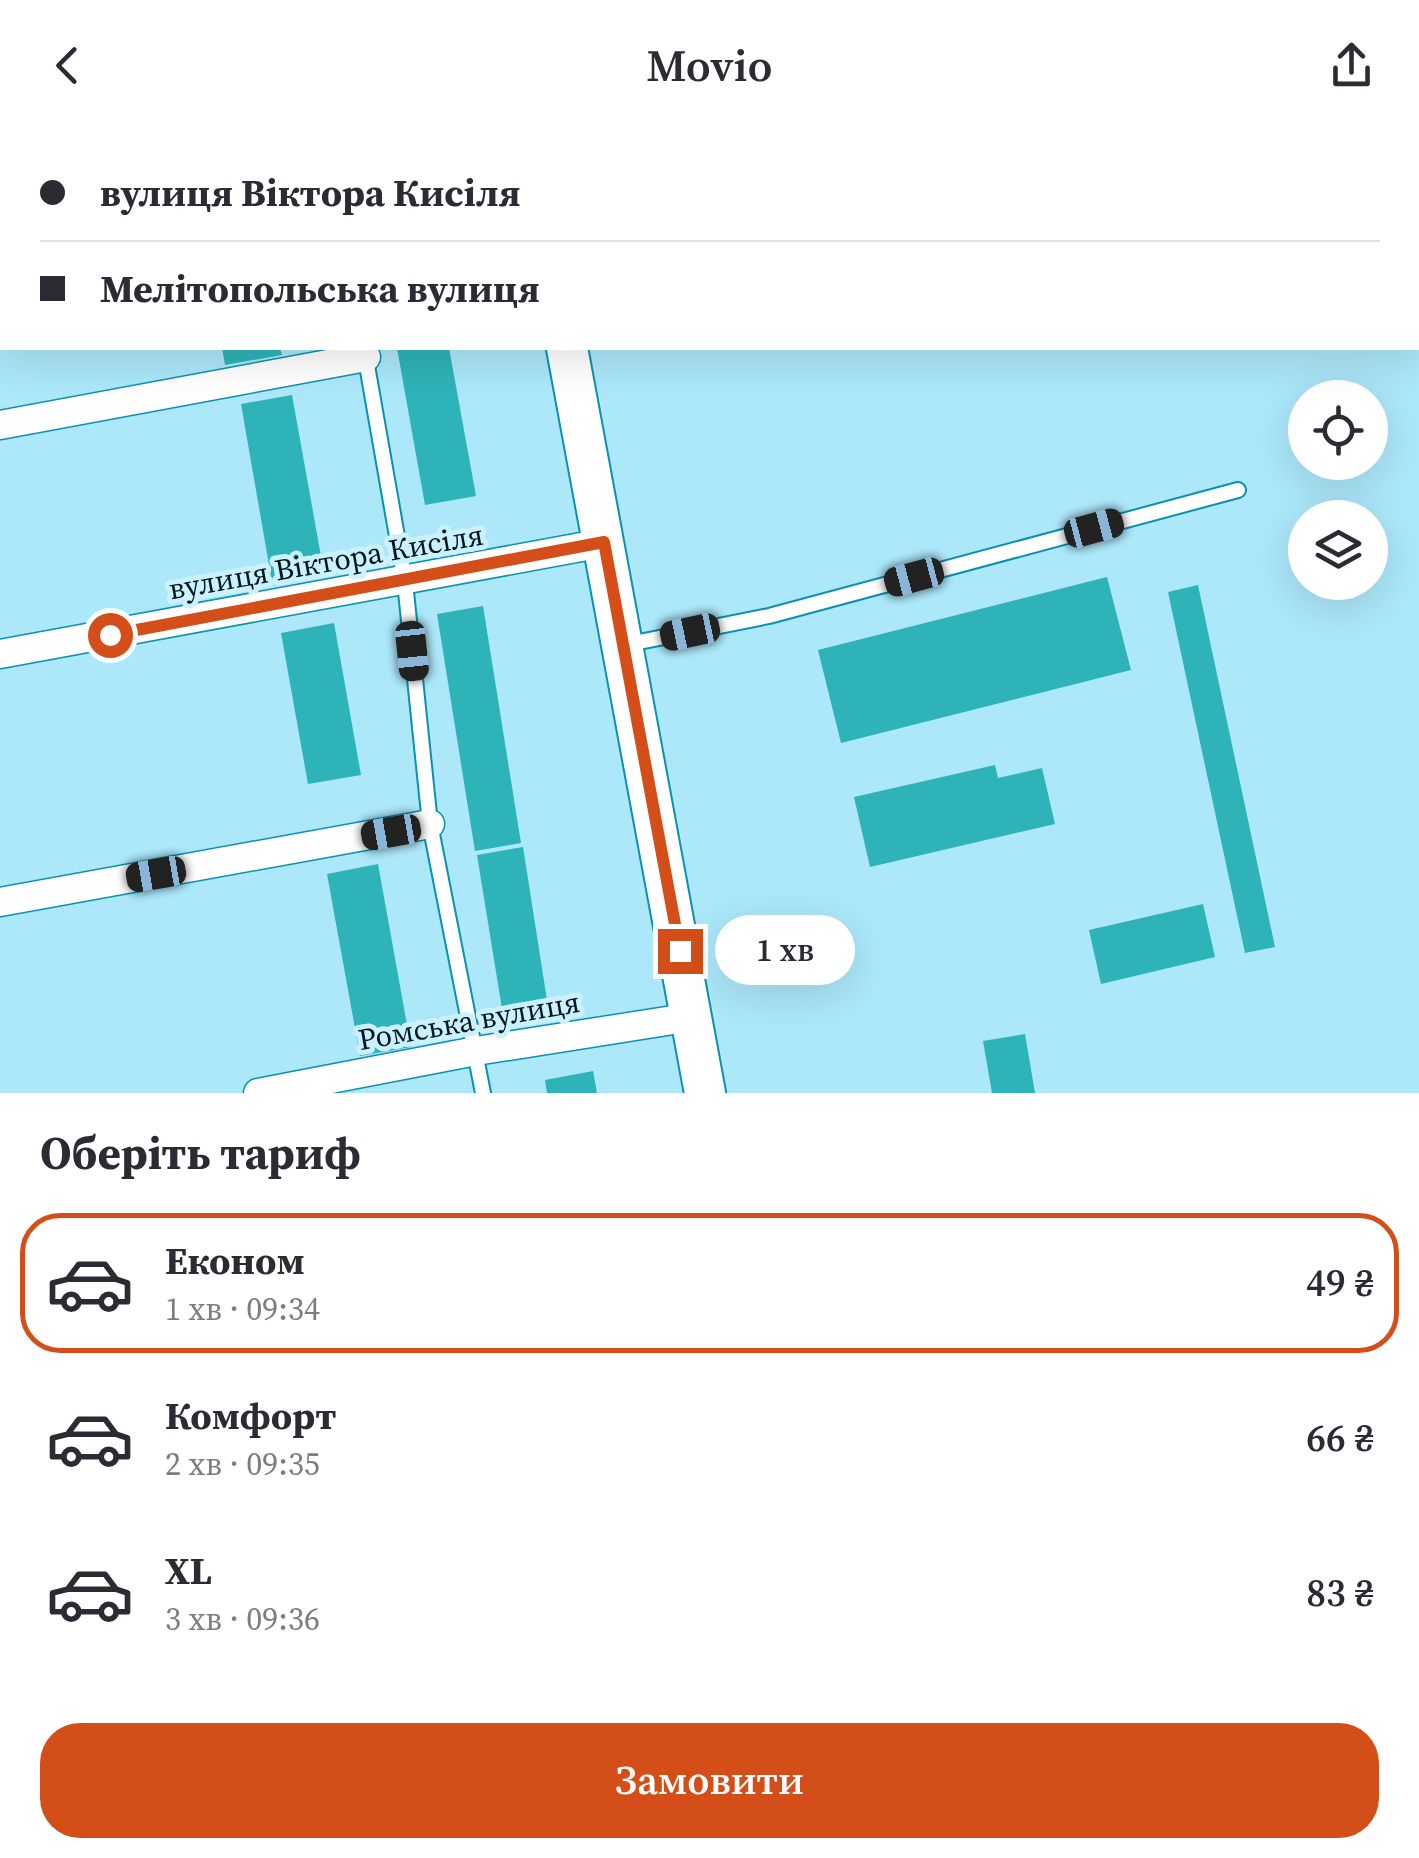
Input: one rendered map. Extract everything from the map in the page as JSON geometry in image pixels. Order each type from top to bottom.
[{"type":"main road","points":[[567,350],[705,1093]]},
{"type":"street","points":[[0,425],[365,352]]},
{"type":"street","name":"вулиця Віктора Кисіля","points":[[0,654],[405,582],[604,542]]},
{"type":"street","points":[[0,902],[430,824]]},
{"type":"street","name":"Ромська вулиця","points":[[258,1093],[476,1050],[692,1017]]},
{"type":"lane","points":[[365,352],[405,582],[430,824],[483,1093]]},
{"type":"lane","points":[[622,646],[769,616],[1238,490]]},
{"type":"building","points":[[222,350],[281,350],[282,355],[225,365]]},
{"type":"building","points":[[397,350],[449,350],[476,496],[425,505]]},
{"type":"building","points":[[292,395],[324,573],[272,582],[241,404]]},
{"type":"building","points":[[1107,577],[1131,670],[841,743],[818,650]]},
{"type":"building","points":[[1198,585],[1275,947],[1245,953],[1168,592]]},
{"type":"building","points":[[483,606],[521,843],[475,851],[437,614]]},
{"type":"building","points":[[334,623],[361,775],[308,784],[281,633]]},
{"type":"building","points":[[995,765],[998,778],[1042,768],[1055,824],[870,867],[854,797]]},
{"type":"building","points":[[523,847],[549,1013],[504,1021],[477,855]]},
{"type":"building","points":[[378,864],[411,1047],[360,1056],[327,874]]},
{"type":"building","points":[[1203,904],[1215,957],[1101,984],[1089,930]]},
{"type":"building","points":[[1025,1034],[1035,1093],[992,1093],[983,1041]]},
{"type":"building","points":[[593,1071],[597,1093],[547,1093],[545,1080]]},
{"type":"route","points":[[110,635],[604,542],[680,951]]}]
